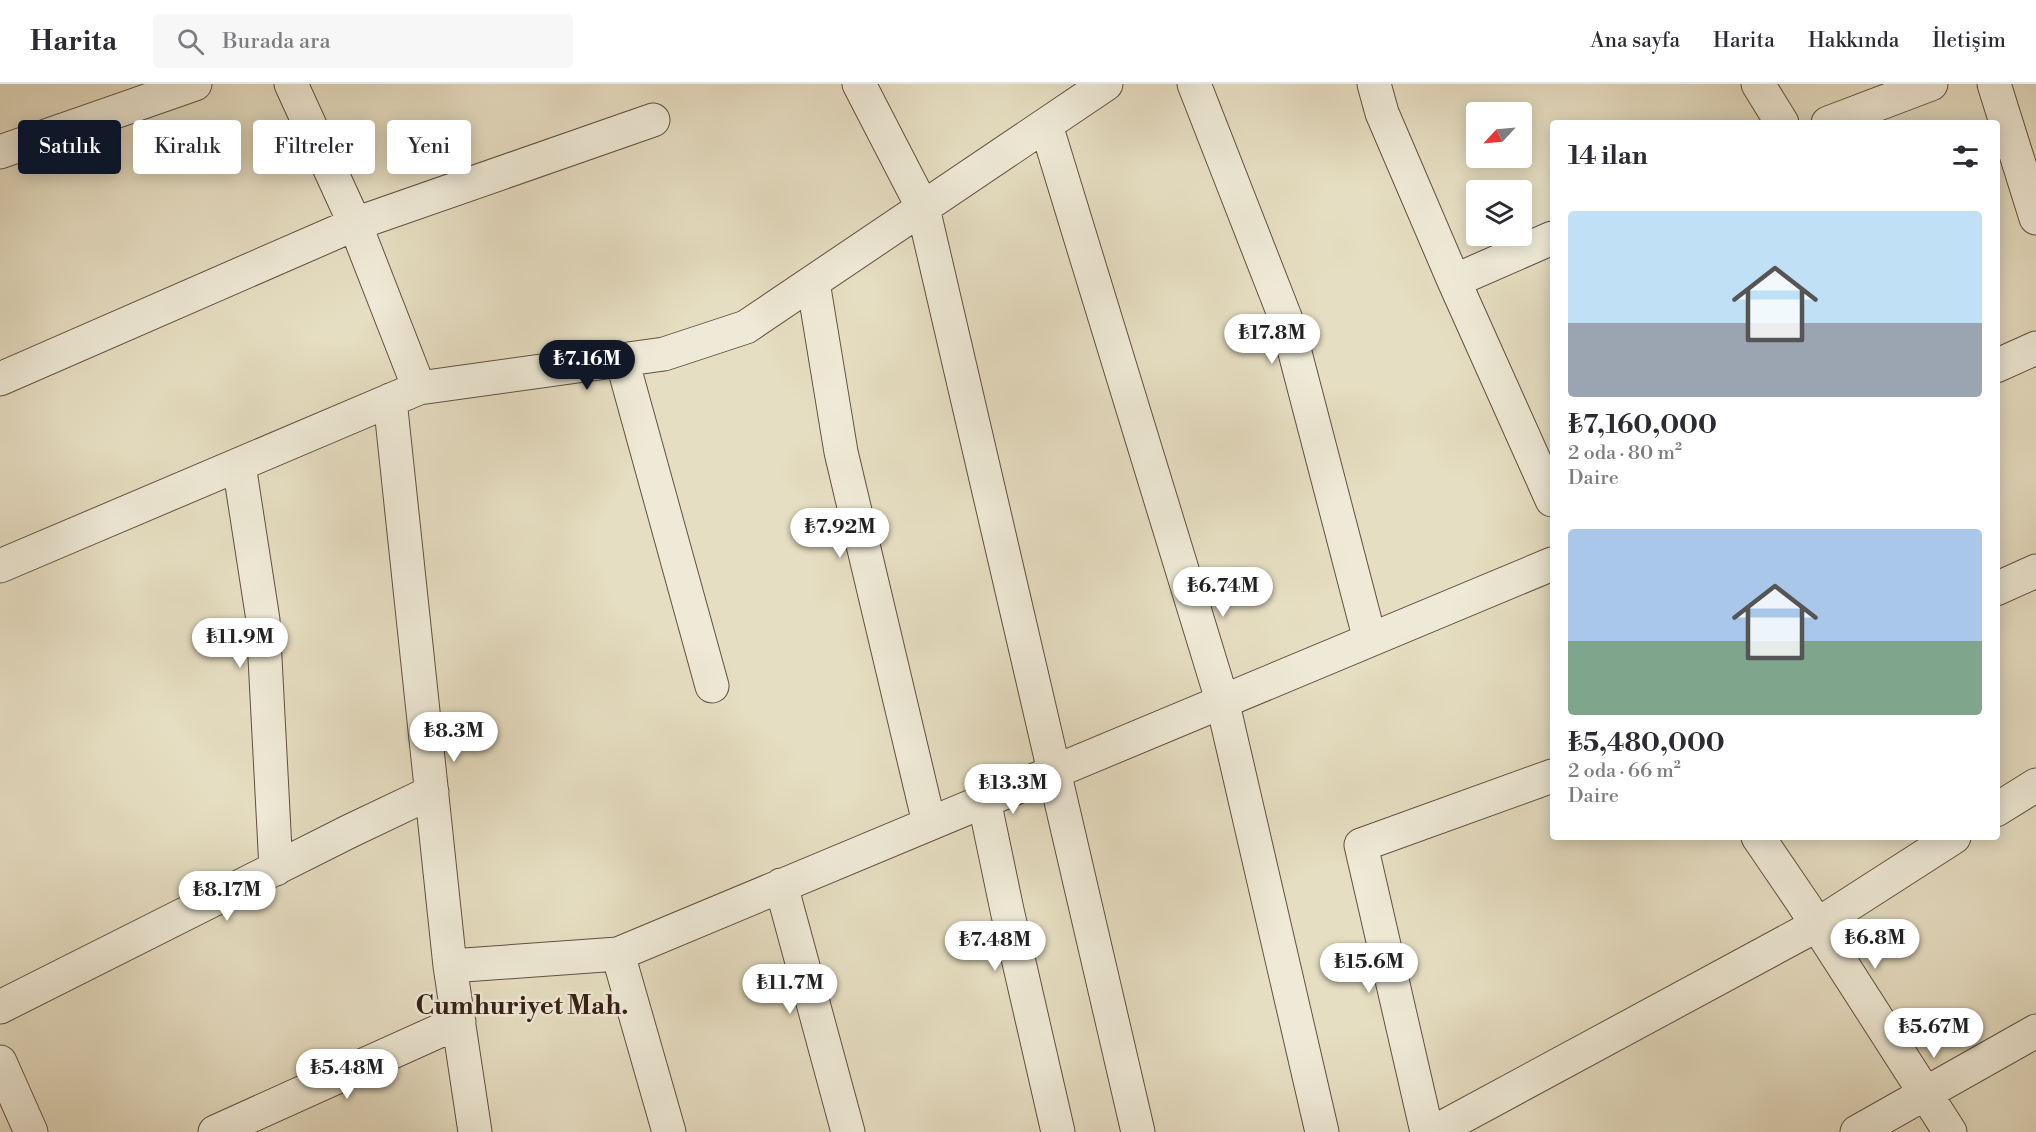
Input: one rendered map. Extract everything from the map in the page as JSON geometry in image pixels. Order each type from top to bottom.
[{"type":"street","points":[[0,152],[195,84]]},
{"type":"street","points":[[291,84],[355,224],[405,394],[432,792],[450,966],[475,1132]]},
{"type":"street","points":[[859,84],[923,208],[1138,1132]]},
{"type":"street","points":[[0,566],[405,394],[664,354],[746,327],[1106,84]]},
{"type":"street","points":[[1194,84],[1287,322],[1370,640]]},
{"type":"street","points":[[1374,84],[1382,113],[1550,496]]},
{"type":"street","points":[[1758,84],[1780,120]]},
{"type":"street","points":[[1836,120],[1931,84]]},
{"type":"street","points":[[1994,84],[2000,120]]},
{"type":"street","points":[[0,379],[355,224],[653,120]]},
{"type":"street","points":[[2000,122],[2007,167],[2036,218]]},
{"type":"street","points":[[1046,125],[1222,700],[1322,1132]]},
{"type":"street","points":[[1454,281],[1550,239]]},
{"type":"street","points":[[813,282],[841,452],[929,823]]},
{"type":"street","points":[[2000,364],[2036,348]]},
{"type":"street","points":[[621,360],[712,686]]},
{"type":"street","points":[[239,465],[263,620],[276,869]]},
{"type":"street","points":[[450,966],[618,954],[1550,565]]},
{"type":"street","points":[[2000,587],[2036,571]]},
{"type":"street","points":[[1427,1132],[1361,845],[1550,777]]},
{"type":"street","points":[[2000,808],[2036,785]]},
{"type":"street","points":[[0,1007],[432,792]]},
{"type":"street","points":[[984,800],[1058,1132]]},
{"type":"street","points":[[1760,840],[1950,1132]]},
{"type":"street","points":[[1434,1132],[1817,925],[1949,840]]},
{"type":"street","points":[[781,885],[848,1132]]},
{"type":"street","points":[[618,954],[669,1132]]},
{"type":"street","points":[[215,1132],[275,1119],[459,1022]]},
{"type":"street","points":[[1857,1132],[2036,1031]]},
{"type":"street","points":[[0,1062],[31,1132]]},
{"type":"district","name":"Cumhuriyet Mah.","points":[[522,1005]]}]
